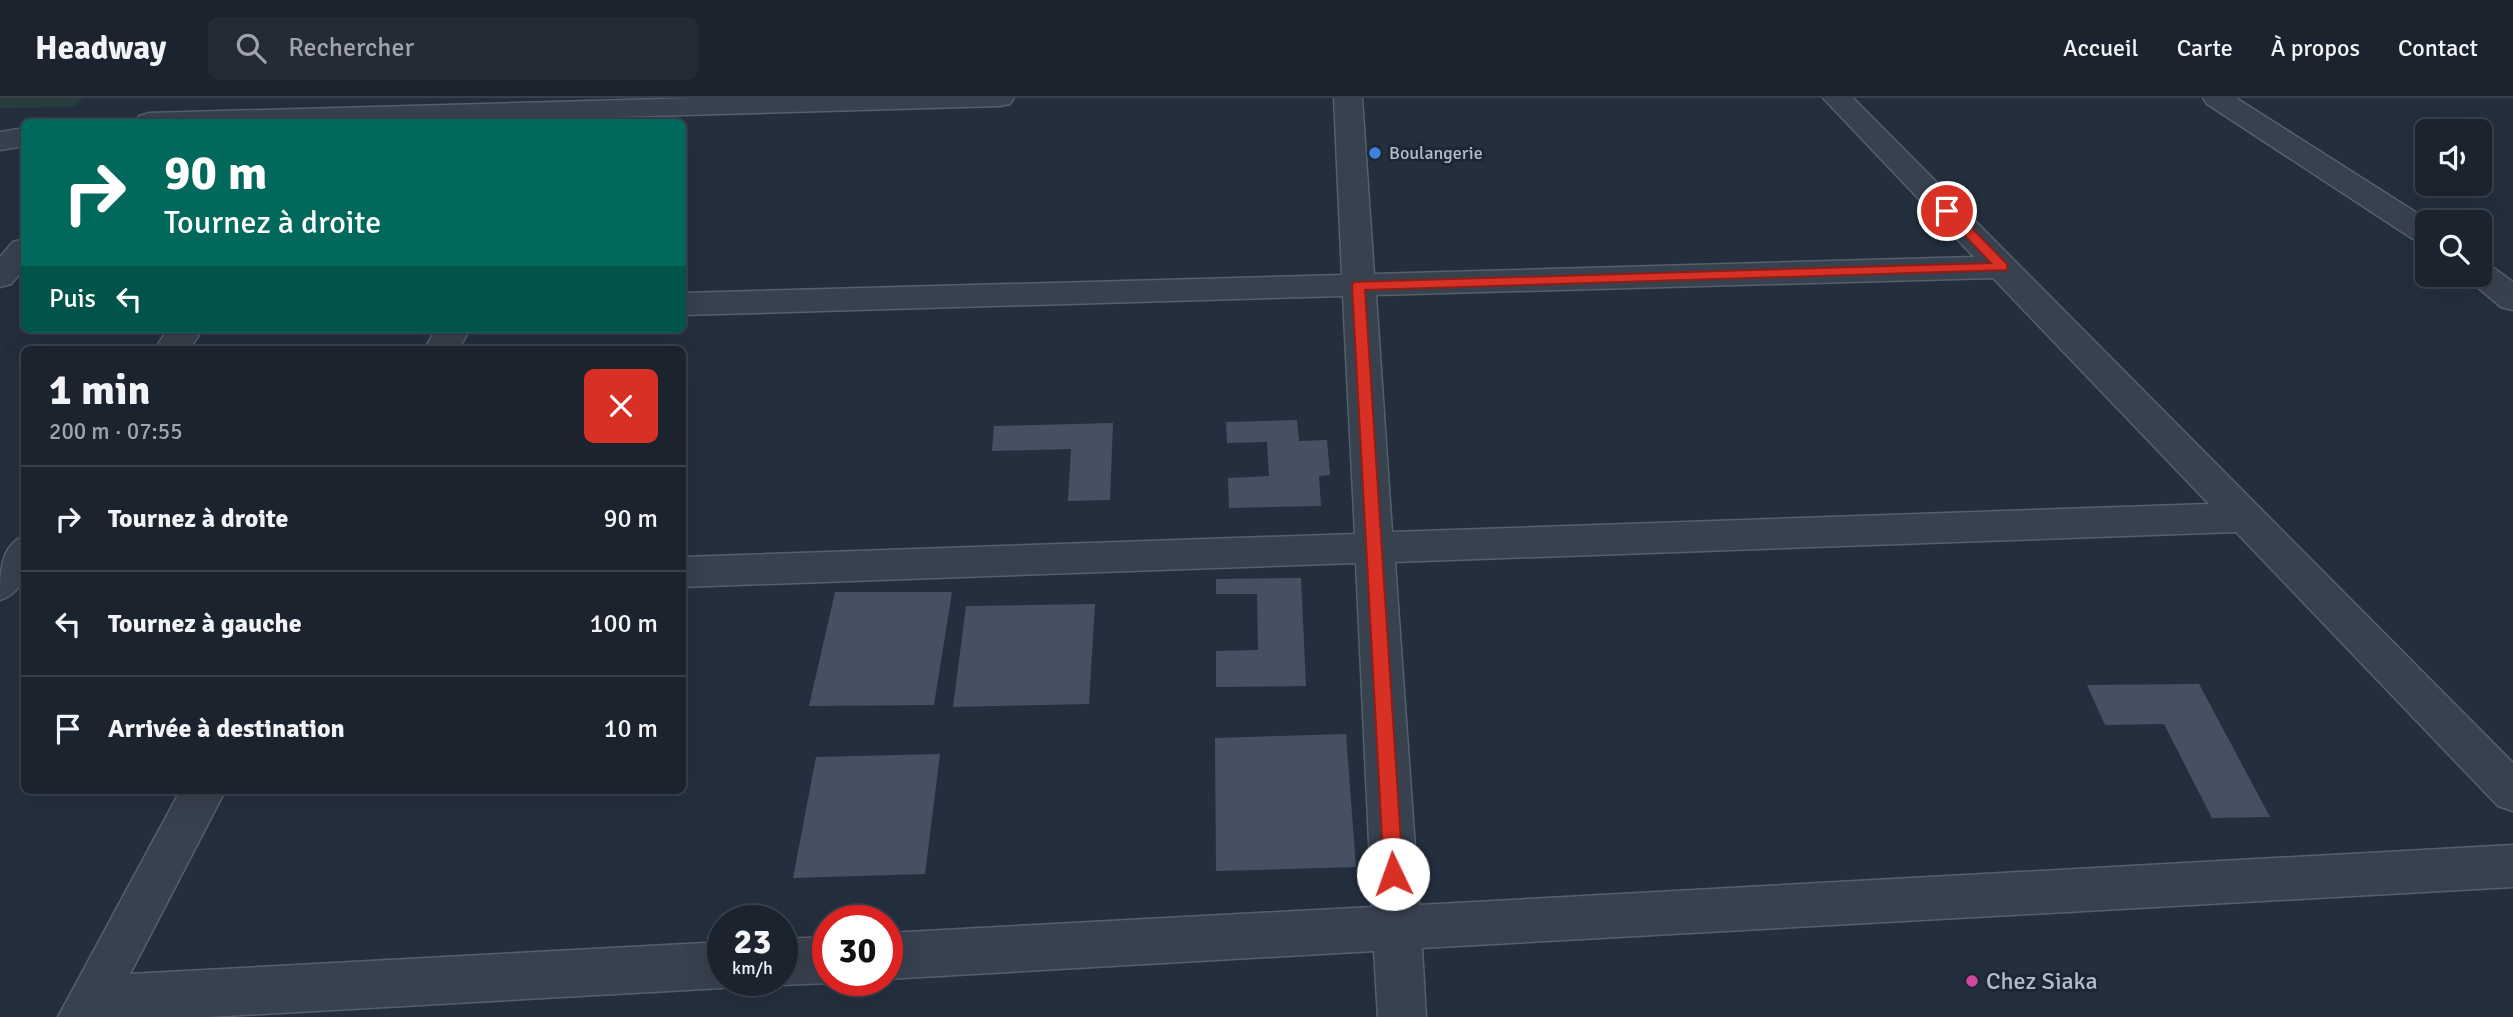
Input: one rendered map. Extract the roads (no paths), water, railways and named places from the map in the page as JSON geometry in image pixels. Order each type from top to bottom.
[{"type":"street","points":[[138,119],[157,98]]},
{"type":"street","points":[[207,119],[343,112],[570,110],[1000,98]]},
{"type":"street","points":[[1348,98],[1402,1017]]},
{"type":"street","points":[[1837,98],[2513,792]]},
{"type":"street","points":[[2217,98],[2415,226]]},
{"type":"street","points":[[0,141],[21,138]]},
{"type":"street","points":[[0,277],[21,252]]},
{"type":"street","points":[[686,304],[2002,267]]},
{"type":"street","points":[[2492,282],[2513,299]]},
{"type":"street","points":[[686,572],[2246,517]]},
{"type":"street","points":[[0,585],[21,555]]},
{"type":"street","points":[[86,1009],[201,794]]},
{"type":"street","points":[[903,955],[2513,866]]},
{"type":"street","points":[[86,1009],[707,966]]},
{"type":"place","name":"Boulangerie","points":[[1375,153]]},
{"type":"place","name":"Chez Siaka","points":[[1972,981]]}]
